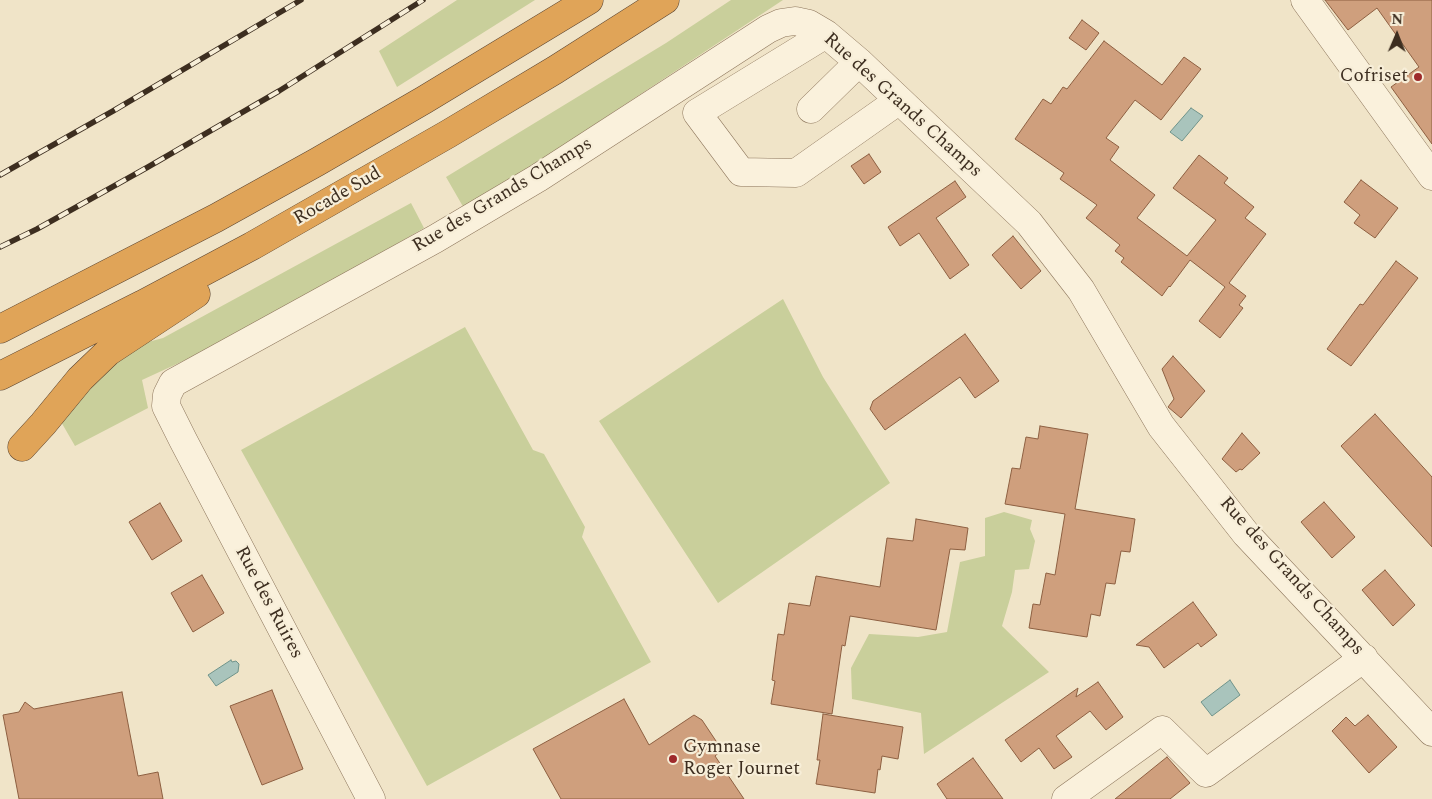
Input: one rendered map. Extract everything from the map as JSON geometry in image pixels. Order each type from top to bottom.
[{"type":"highway","points":[[0,329],[208,222],[317,162],[424,100],[588,0]]},
{"type":"highway","name":"Rocade Sud","points":[[0,376],[143,304],[252,246],[448,134],[665,0]]},
{"type":"highway","points":[[22,447],[80,379],[108,352],[448,134]]},
{"type":"street","points":[[1304,0],[1432,176]]},
{"type":"street","name":"Rue des Grands Champs","points":[[166,406],[166,395],[173,383],[435,239],[529,183],[768,29],[781,23],[795,21],[809,24],[826,34],[858,62],[1029,223],[1081,290],[1161,426],[1246,534],[1432,732]]},
{"type":"street","points":[[826,34],[697,113],[741,172],[796,173],[898,101]]},
{"type":"street","points":[[811,109],[858,62]]},
{"type":"street","name":"Rue des Ruires","points":[[166,406],[371,799]]},
{"type":"street","points":[[1066,799],[1162,730],[1206,773],[1364,658]]},
{"type":"green space","points":[[457,0],[535,0],[397,87],[379,51]]},
{"type":"green space","points":[[731,0],[783,0],[465,210],[446,177],[666,43]]},
{"type":"green space","points":[[411,203],[424,228],[244,333],[142,380],[148,408],[75,446],[60,420],[112,362],[137,345],[163,338]]},
{"type":"green space","points":[[783,299],[823,377],[890,483],[718,603],[599,421]]},
{"type":"green space","points":[[465,327],[533,450],[544,454],[585,527],[582,537],[651,662],[427,786],[241,450]]},
{"type":"green space","points":[[1004,512],[1032,520],[1030,529],[1035,541],[1029,569],[1015,570],[1012,592],[1002,626],[1049,672],[924,754],[921,713],[852,699],[851,668],[869,634],[918,637],[947,632],[960,562],[985,556],[985,518]]},
{"type":"water","points":[[1191,108],[1203,116],[1182,141],[1170,132]]},
{"type":"water","points":[[231,660],[239,664],[238,672],[216,686],[208,675]]},
{"type":"water","points":[[1230,680],[1240,695],[1212,716],[1201,702]]},
{"type":"building","name":"Cofriset","points":[[1325,0],[1432,0],[1432,144],[1391,87],[1419,67],[1377,8],[1348,30]]},
{"type":"building","points":[[1082,20],[1099,33],[1086,50],[1069,38]]},
{"type":"building","points":[[1104,41],[1162,85],[1184,57],[1201,69],[1161,120],[1135,100],[1106,138],[1119,147],[1110,160],[1155,195],[1137,218],[1187,256],[1216,220],[1173,188],[1199,155],[1228,178],[1224,183],[1254,207],[1245,218],[1266,234],[1229,283],[1246,296],[1239,305],[1243,308],[1220,338],[1199,321],[1225,287],[1190,260],[1162,296],[1121,262],[1124,258],[1115,251],[1120,245],[1086,218],[1097,205],[1060,179],[1064,173],[1015,139],[1043,99],[1051,104],[1063,87],[1067,89]]},
{"type":"building","points":[[869,154],[881,172],[864,184],[851,166]]},
{"type":"building","points":[[1361,180],[1398,208],[1375,238],[1354,223],[1360,215],[1344,202]]},
{"type":"building","points":[[955,181],[966,197],[936,218],[969,265],[950,279],[919,233],[900,246],[888,227]]},
{"type":"building","points":[[1013,236],[1041,271],[1021,289],[992,255]]},
{"type":"building","points":[[1396,261],[1418,278],[1351,366],[1327,349],[1360,304],[1363,305]]},
{"type":"building","points":[[965,334],[999,381],[975,398],[960,377],[885,430],[870,409],[873,401]]},
{"type":"building","points":[[1173,356],[1205,391],[1181,418],[1168,407],[1174,399],[1162,369]]},
{"type":"building","points":[[1375,414],[1432,477],[1432,547],[1341,446]]},
{"type":"building","points":[[1040,426],[1088,434],[1075,509],[1135,519],[1130,552],[1121,551],[1115,584],[1106,583],[1100,616],[1091,614],[1087,637],[1029,628],[1033,604],[1040,605],[1046,573],[1055,575],[1065,514],[1005,504],[1012,468],[1020,469],[1026,437],[1038,439]]},
{"type":"building","points":[[1242,433],[1260,453],[1242,470],[1240,469],[1236,472],[1222,459]]},
{"type":"building","points":[[1324,502],[1355,537],[1332,558],[1301,522]]},
{"type":"building","points":[[160,503],[182,541],[152,560],[129,522]]},
{"type":"building","points":[[916,519],[968,528],[965,550],[950,549],[936,630],[850,616],[845,646],[842,645],[832,714],[771,704],[775,681],[772,680],[778,634],[784,635],[789,603],[810,606],[816,576],[880,587],[887,538],[913,541]]},
{"type":"building","points":[[1385,570],[1415,605],[1393,626],[1362,590]]},
{"type":"building","points":[[202,575],[224,613],[193,632],[171,593]]},
{"type":"building","points":[[1193,602],[1217,635],[1201,647],[1198,643],[1164,668],[1149,647],[1136,645]]},
{"type":"building","points":[[1098,682],[1123,717],[1106,730],[1090,711],[1056,736],[1072,757],[1054,769],[1039,748],[1021,762],[1005,740],[1078,688],[1076,697]]},
{"type":"building","points":[[272,690],[303,769],[262,785],[230,706]]},
{"type":"building","points":[[122,692],[138,776],[158,772],[163,799],[19,799],[3,715],[19,712],[25,702],[34,709]]},
{"type":"building","points":[[624,699],[649,745],[694,715],[702,720],[722,750],[715,756],[744,799],[561,799],[533,749]]},
{"type":"building","points":[[823,714],[903,727],[898,759],[882,756],[880,770],[878,769],[875,793],[816,784],[820,760],[817,760]]},
{"type":"building","points":[[1368,715],[1397,747],[1369,773],[1332,731],[1346,717],[1355,726]]},
{"type":"building","points":[[1167,757],[1190,783],[1170,799],[1115,799]]},
{"type":"building","points":[[973,758],[1003,799],[947,799],[937,784]]},
{"type":"railway","points":[[0,175],[301,0]]},
{"type":"railway","points":[[0,247],[37,229],[148,167],[279,91],[423,0]]},
{"type":"place","name":"Cofriset","points":[[1418,77]]},
{"type":"place","name":"Gymnase Roger Journet","points":[[673,759]]}]
